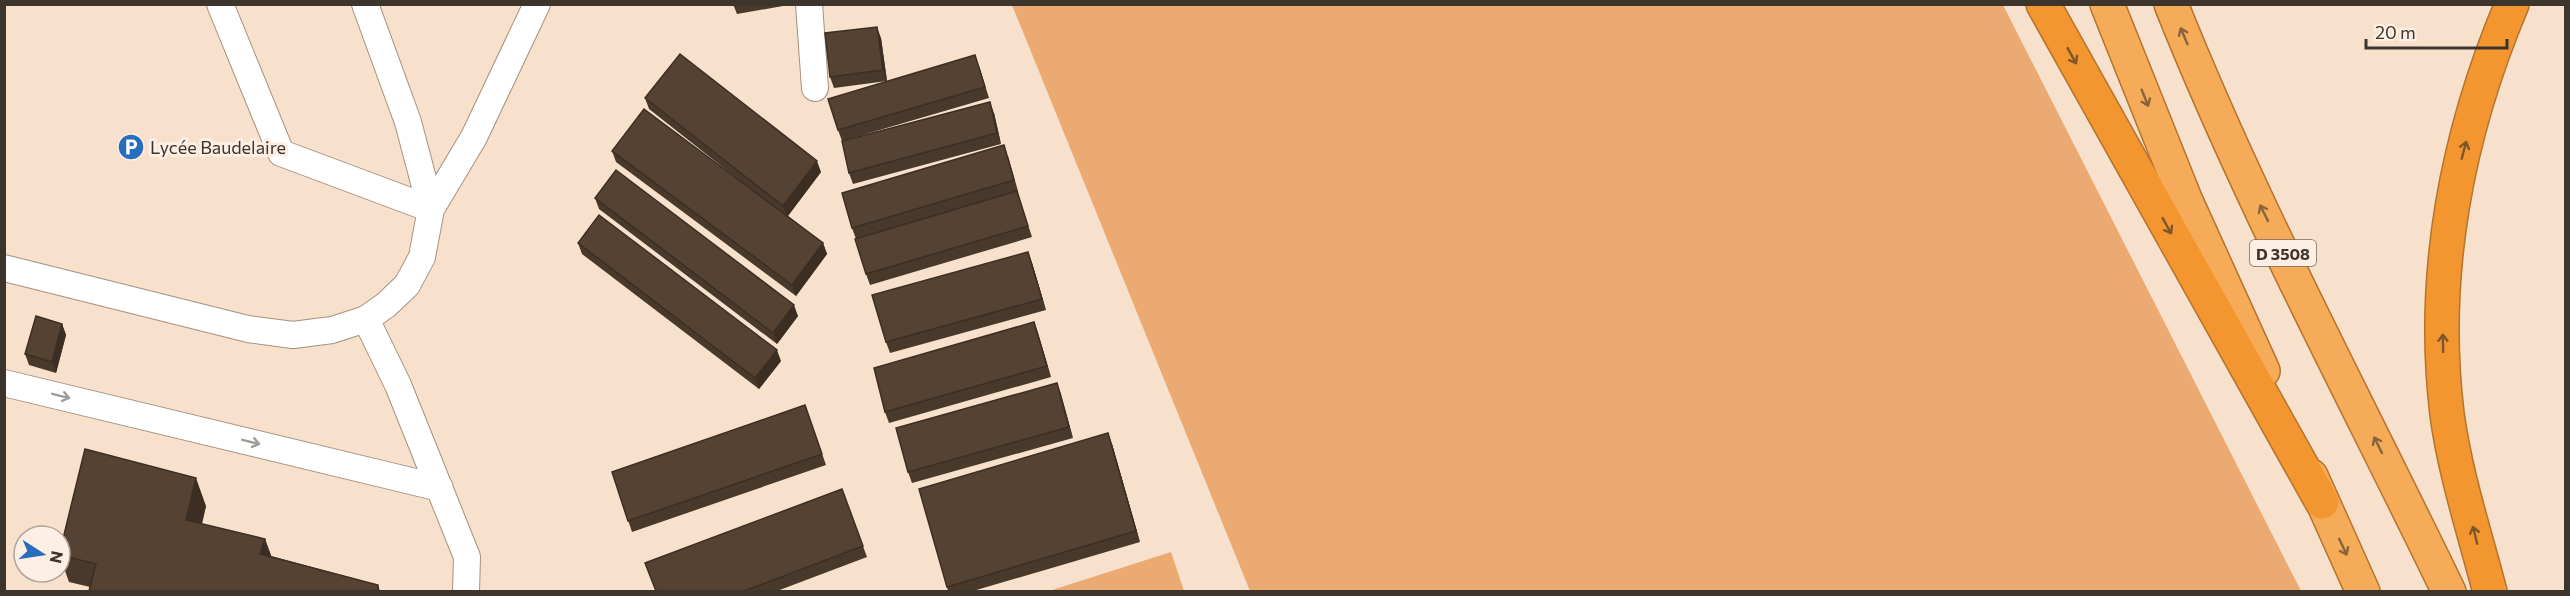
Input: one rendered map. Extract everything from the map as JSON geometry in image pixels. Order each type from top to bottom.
[{"type":"highway","points":[[2043,4],[2322,502]]},
{"type":"highway","points":[[2107,4],[2185,199],[2363,591]]},
{"type":"highway","name":"D 3508","points":[[2171,4],[2211,101],[2449,591]]},
{"type":"highway","points":[[2490,591],[2447,415],[2444,366],[2444,284],[2450,216],[2460,162],[2476,104],[2512,4]]},
{"type":"lane","points":[[220,4],[281,153],[431,209]]},
{"type":"lane","points":[[365,4],[408,122],[431,209]]},
{"type":"lane","points":[[4,267],[259,330],[293,335],[332,330],[366,319],[408,285],[422,257],[431,209],[474,137],[537,4]]},
{"type":"lane","points":[[809,4],[815,88]]},
{"type":"lane","points":[[366,319],[398,385],[467,557],[466,591]]},
{"type":"lane","points":[[4,383],[440,488]]},
{"type":"shaded area","points":[[1012,5],[2003,5],[2301,591],[1250,591]]},
{"type":"shaded area","points":[[1171,552],[1184,591],[1049,591]]},
{"type":"building","points":[[877,27],[883,70],[830,77],[825,33]]},
{"type":"building","points":[[680,54],[817,161],[783,206],[645,98]]},
{"type":"building","points":[[975,55],[985,87],[838,130],[828,99]]},
{"type":"building","points":[[990,102],[997,133],[849,173],[842,141]]},
{"type":"building","points":[[644,109],[823,243],[792,285],[612,151]]},
{"type":"building","points":[[1004,145],[1014,180],[852,228],[842,193]]},
{"type":"building","points":[[616,170],[794,305],[773,333],[595,198]]},
{"type":"building","points":[[1017,191],[1028,226],[866,274],[855,239]]},
{"type":"building","points":[[599,215],[777,350],[755,378],[578,243]]},
{"type":"building","points":[[1028,252],[1042,299],[886,342],[872,295]]},
{"type":"building","points":[[36,316],[62,324],[52,362],[25,354]]},
{"type":"building","points":[[1034,322],[1047,366],[885,412],[874,368]]},
{"type":"building","points":[[1057,383],[1069,427],[908,472],[896,428]]},
{"type":"building","points":[[805,405],[822,454],[628,521],[612,472]]},
{"type":"building","points":[[1108,433],[1136,531],[947,587],[919,489]]},
{"type":"building","points":[[85,449],[196,478],[186,520],[265,539],[260,554],[378,585],[378,591],[89,591],[96,564],[72,558],[72,524],[67,524]]},
{"type":"building","points":[[842,489],[863,546],[744,591],[656,591],[645,563]]},
{"type":"place","name":"Lycée Baudelaire","points":[[131,147]]}]
